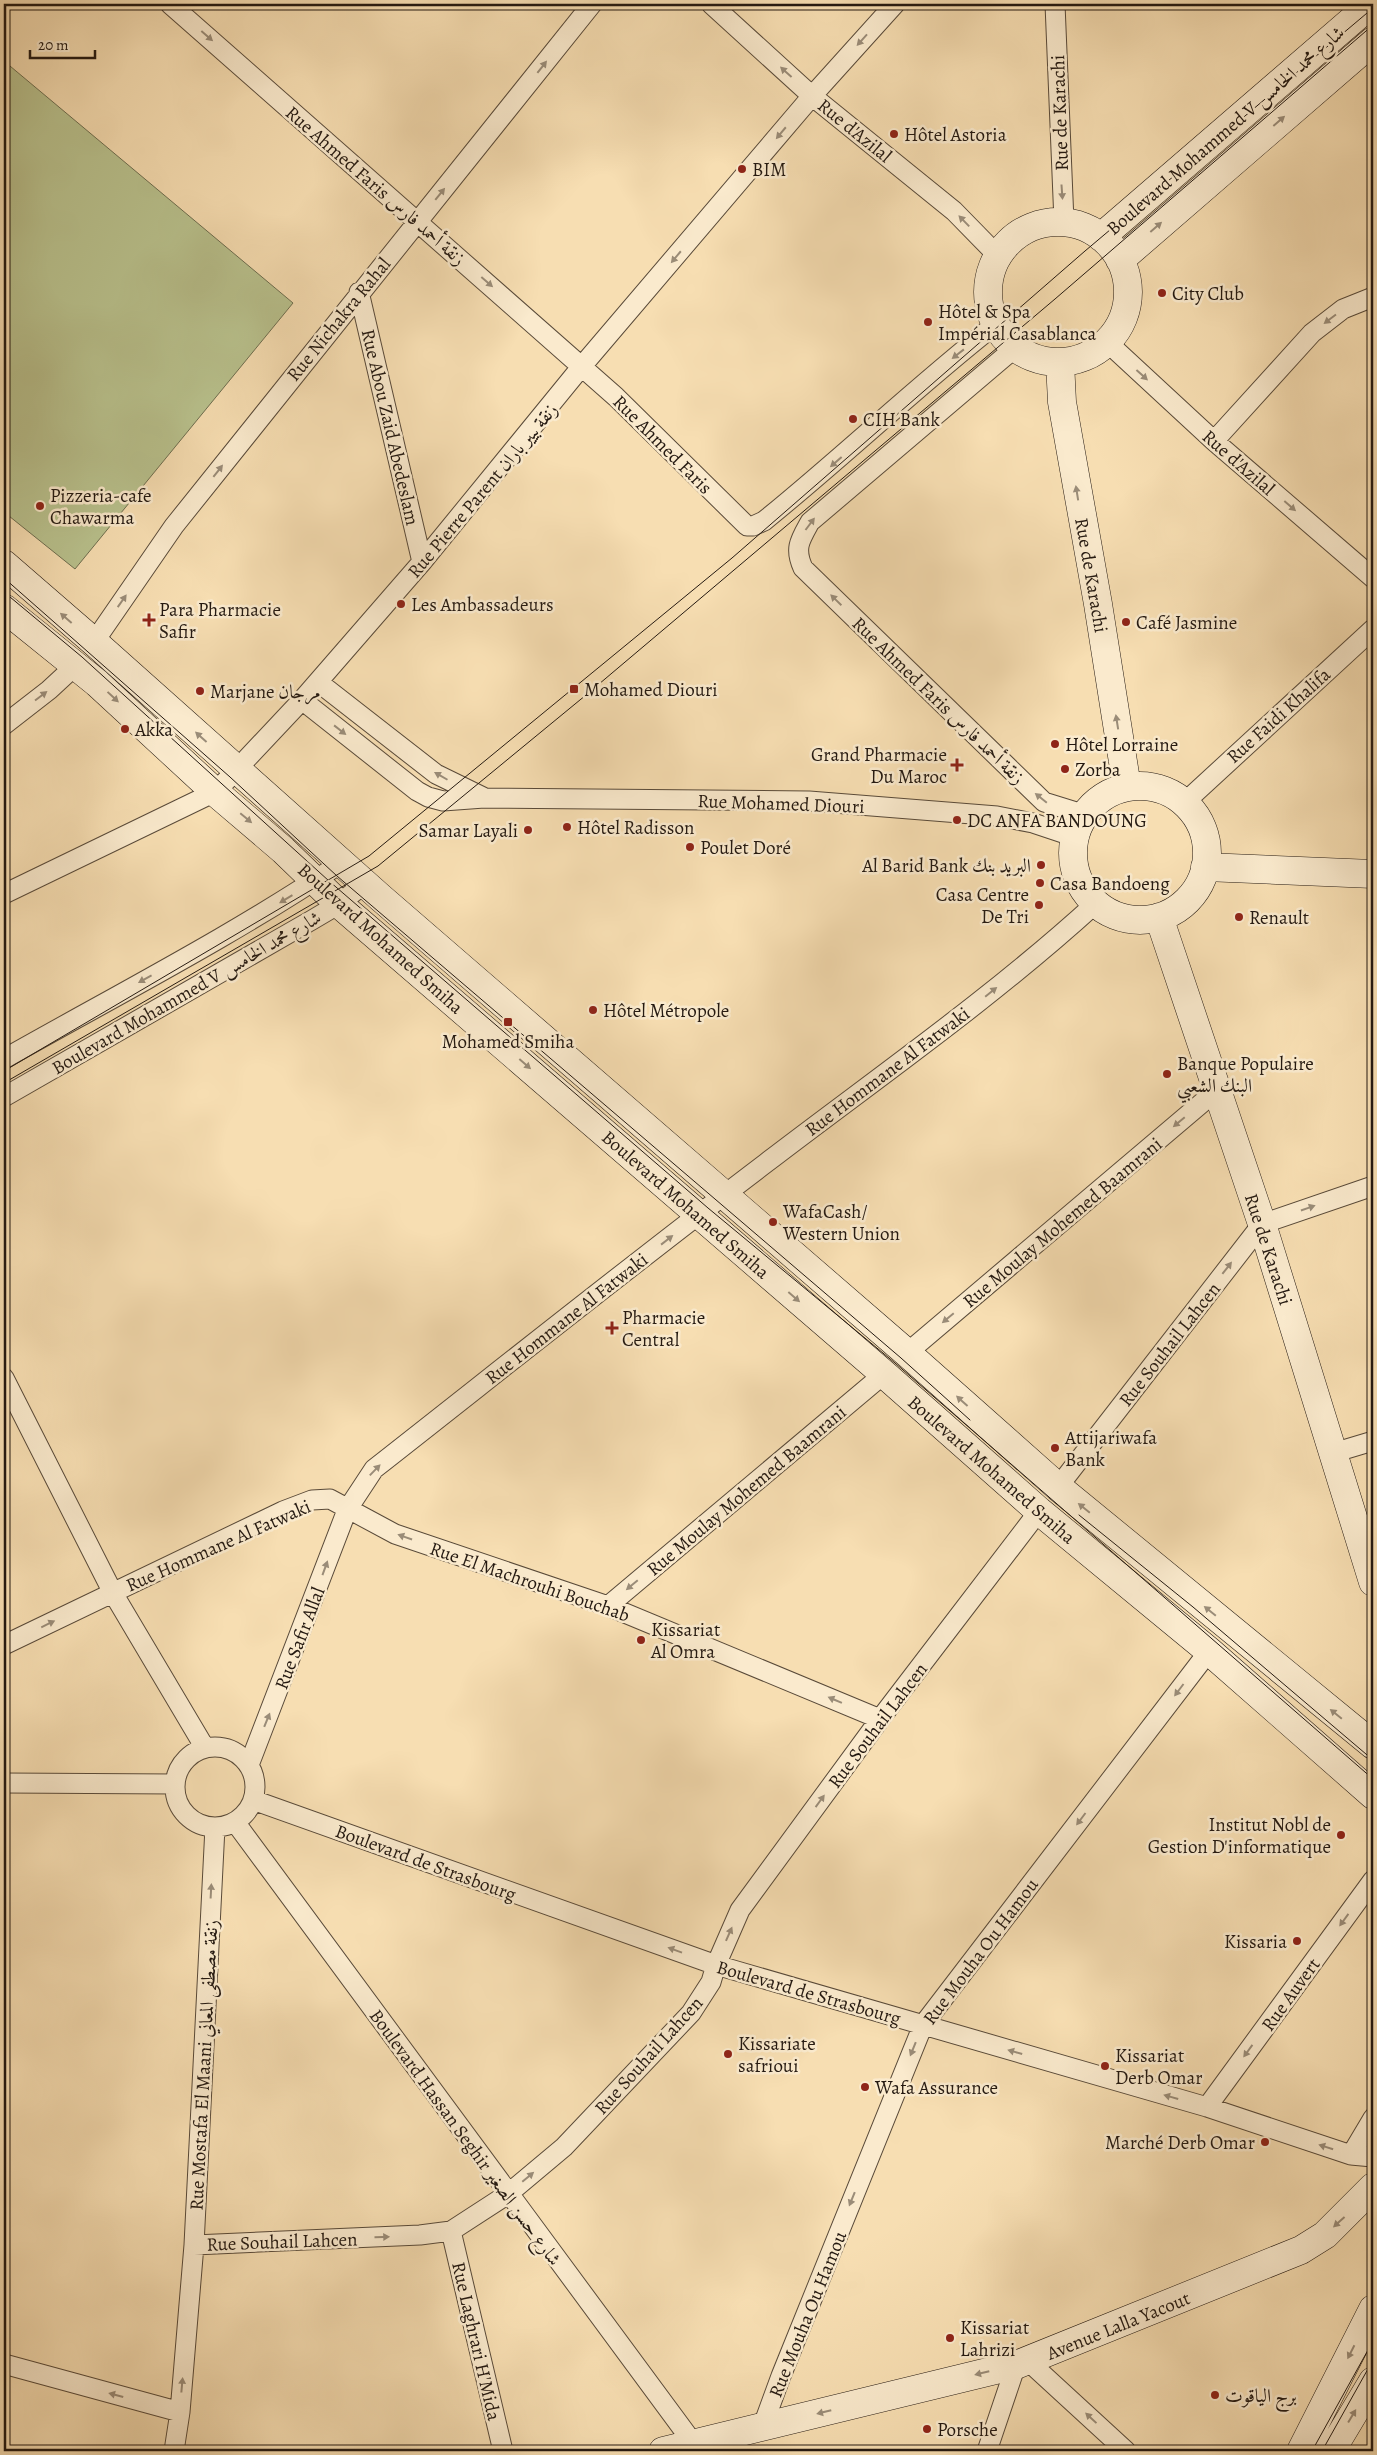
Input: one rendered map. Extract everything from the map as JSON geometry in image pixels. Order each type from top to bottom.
[{"type":"street","name":"Rue Ahmed Faris زنقة أحمد فارس","points":[[170,4],[582,366]]},
{"type":"street","name":"Rue Nichakra Rahal","points":[[94,642],[174,526],[359,292],[592,4]]},
{"type":"street","name":"Rue d'Azilal","points":[[711,4],[812,96],[954,211],[998,256]]},
{"type":"street","name":"Rue Pierre Parent زنقة بيير باران","points":[[4,894],[215,792],[302,700],[422,562],[582,366],[812,96],[895,4]]},
{"type":"street","name":"Rue de Karachi","points":[[1055,4],[1064,222]]},
{"type":"street","name":"Boulevard Mohammed V شارع محمد الخامس","points":[[1102,237],[1358,8]]},
{"type":"street","name":"Boulevard Mohammed V شارع محمد الخامس","points":[[1120,260],[1373,41]]},
{"type":"street","points":[[1064,222],[1084,227],[1102,237],[1120,260],[1126,282],[1126,305],[1118,326],[1107,342],[1088,354],[1060,362],[1033,357],[1016,347],[1002,334],[990,308],[988,290],[991,273],[998,256],[1014,238],[1025,230],[1044,223],[1064,222]]},
{"type":"street","name":"Rue Abou Zaid Abedeslam","points":[[359,292],[422,562]]},
{"type":"street","points":[[1214,441],[1312,333],[1344,309],[1373,298]]},
{"type":"street","name":"Rue Ahmed Faris","points":[[582,366],[661,439],[742,523],[753,526],[764,521],[847,453],[944,365],[996,324]]},
{"type":"street","name":"Rue d'Azilal","points":[[1107,342],[1214,441],[1373,578]]},
{"type":"street","name":"Rue Ahmed Faris زنقة أحمد فارس","points":[[1016,347],[810,522],[800,542],[798,556],[803,568],[1044,802],[1080,826]]},
{"type":"street","name":"Rue de Karachi","points":[[1060,362],[1062,402],[1128,788]]},
{"type":"street","name":"Boulevard Mohamed Smiha","points":[[4,564],[238,769],[341,863],[907,1352],[1058,1486],[1373,1745]]},
{"type":"street","name":"Boulevard Mohamed Smiha","points":[[4,608],[76,665],[215,792],[283,850],[339,904],[884,1374],[1039,1511],[1209,1651],[1373,1795]]},
{"type":"street","name":"Rue Faidi Khalifa","points":[[1184,803],[1373,628]]},
{"type":"street","points":[[4,725],[49,690],[76,665]]},
{"type":"street","points":[[318,682],[436,774],[484,798]]},
{"type":"street","name":"Rue Mohamed Diouri","points":[[302,700],[417,791],[428,797],[443,801],[484,798],[809,802],[997,816],[1033,823],[1080,826]]},
{"type":"street","points":[[1141,786],[1161,790],[1184,803],[1194,814],[1202,828],[1206,844],[1205,867],[1195,891],[1187,901],[1177,909],[1159,917],[1138,921],[1122,918],[1095,904],[1085,893],[1076,874],[1073,859],[1080,826],[1104,797],[1128,788],[1141,786]]},
{"type":"street","name":"Boulevard Mohammed V شارع محمد الخامس","points":[[4,1059],[208,944],[341,863]]},
{"type":"street","points":[[1205,867],[1373,874]]},
{"type":"street","name":"Boulevard Mohammed V شارع محمد الخامس","points":[[4,1097],[339,904],[365,883]]},
{"type":"street","name":"Rue Hommane Al Fatwaki","points":[[4,1645],[113,1592],[312,1500],[330,1499],[347,1510],[374,1469],[724,1195],[935,1037],[1052,944],[1095,904]]},
{"type":"street","name":"Rue de Karachi","points":[[1159,917],[1262,1224],[1373,1582]]},
{"type":"street","name":"Rue Moulay Mohemed Baamrani","points":[[907,1352],[1216,1091]]},
{"type":"street","points":[[1262,1224],[1373,1186]]},
{"type":"street","name":"Rue Souhail Lahcen","points":[[1058,1486],[1262,1224]]},
{"type":"street","name":"Rue Moulay Mohemed Baamrani","points":[[608,1606],[884,1374]]},
{"type":"street","points":[[4,1378],[113,1592],[205,1748]]},
{"type":"street","points":[[1333,1453],[1373,1441]]},
{"type":"street","name":"Rue El Machrouhi Bouchab","points":[[347,1510],[395,1534],[608,1606],[880,1719]]},
{"type":"street","name":"Rue Safir Allal","points":[[249,1765],[347,1510]]},
{"type":"street","name":"Rue Souhail Lahcen","points":[[194,2245],[420,2236],[451,2231],[508,2194],[564,2147],[691,2013],[711,1982],[716,1965],[740,1910],[880,1719],[1039,1511]]},
{"type":"street","name":"Rue Mouha Ou Hamou","points":[[762,2428],[781,2376],[923,2025],[1209,1651]]},
{"type":"street","points":[[219,1747],[233,1751],[249,1765],[255,1785],[253,1800],[246,1812],[235,1822],[215,1827],[200,1824],[183,1811],[176,1798],[175,1784],[178,1770],[187,1758],[205,1748],[219,1747]]},
{"type":"street","points":[[4,1783],[175,1784]]},
{"type":"street","name":"Boulevard de Strasbourg","points":[[253,1800],[716,1965],[1207,2107],[1350,2156],[1373,2157]]},
{"type":"street","name":"Boulevard Hassan Seghir شارع حسن الصغير","points":[[235,1822],[697,2448]]},
{"type":"street","name":"Rue Mostafa El Maani زنقة مصطفى المعاني","points":[[174,2451],[180,2412],[194,2245],[215,1827]]},
{"type":"street","name":"Rue Auvert","points":[[1207,2107],[1373,1880]]},
{"type":"street","points":[[1350,2156],[1373,2118]]},
{"type":"street","name":"Avenue Lalla Yacout","points":[[663,2451],[697,2448],[762,2428],[1022,2363],[1301,2250],[1325,2235],[1373,2187]]},
{"type":"street","name":"Rue Laghrari H'Mida","points":[[451,2231],[503,2451]]},
{"type":"street","points":[[1301,2451],[1373,2309]]},
{"type":"street","points":[[987,2451],[1022,2363],[1126,2451]]},
{"type":"street","points":[[4,2364],[180,2412]]},
{"type":"street","points":[[1334,2450],[1373,2381]]},
{"type":"green space","points":[[4,61],[293,303],[75,569],[4,512]]},
{"type":"tram line","points":[[4,1071],[369,856],[732,558],[1085,251],[1373,8]]},
{"type":"tram line","points":[[4,1083],[378,866],[586,695],[1055,299],[1373,25]]},
{"type":"tram line","points":[[4,578],[230,777],[337,876],[901,1358],[970,1420]]},
{"type":"tram line","points":[[4,592],[82,657],[329,881],[708,1208],[895,1363],[1373,1779]]},
{"type":"tram line","points":[[1079,1515],[1193,1607],[1373,1760]]},
{"type":"tram line","points":[[1312,2451],[1373,2341]]},
{"type":"tram line","points":[[1322,2451],[1373,2360]]},
{"type":"place","name":"Hôtel Astoria","points":[[894,134]]},
{"type":"place","name":"BIM","points":[[742,169]]},
{"type":"place","name":"City Club","points":[[1162,293]]},
{"type":"place","name":"Hôtel & Spa Impérial Casablanca","points":[[928,322]]},
{"type":"place","name":"CIH Bank","points":[[853,419]]},
{"type":"place","name":"Pizzeria-cafe Chawarma","points":[[40,506]]},
{"type":"place","name":"Les Ambassadeurs","points":[[401,604]]},
{"type":"place","name":"Para Pharmacie Safir","points":[[149,620]]},
{"type":"place","name":"Café Jasmine","points":[[1126,622]]},
{"type":"place","name":"Mohamed Diouri","points":[[574,689]]},
{"type":"place","name":"Marjane مرجان","points":[[200,691]]},
{"type":"place","name":"Akka","points":[[125,729]]},
{"type":"place","name":"Hôtel Lorraine","points":[[1055,744]]},
{"type":"place","name":"Grand Pharmacie Du Maroc","points":[[957,765]]},
{"type":"place","name":"Zorba","points":[[1065,769]]},
{"type":"place","name":"DC ANFA BANDOUNG","points":[[957,820]]},
{"type":"place","name":"Hôtel Radisson","points":[[567,827]]},
{"type":"place","name":"Samar Layali","points":[[528,830]]},
{"type":"place","name":"Poulet Doré","points":[[690,847]]},
{"type":"place","name":"Al Barid Bank البريد بنك","points":[[1041,865]]},
{"type":"place","name":"Casa Bandoeng","points":[[1040,883]]},
{"type":"place","name":"Casa Centre De Tri","points":[[1039,905]]},
{"type":"place","name":"Renault","points":[[1239,917]]},
{"type":"place","name":"Hôtel Métropole","points":[[593,1010]]},
{"type":"place","name":"Mohamed Smiha","points":[[508,1022]]},
{"type":"place","name":"Banque Populaire البنك الشعبي","points":[[1167,1074]]},
{"type":"place","name":"WafaCash/ Western Union","points":[[773,1222]]},
{"type":"place","name":"Pharmacie Central","points":[[612,1328]]},
{"type":"place","name":"Attijariwafa Bank","points":[[1055,1448]]},
{"type":"place","name":"Kissariat Al Omra","points":[[641,1640]]},
{"type":"place","name":"Institut Nobl de Gestion D'informatique","points":[[1341,1835]]},
{"type":"place","name":"Kissaria","points":[[1297,1941]]},
{"type":"place","name":"Kissariate safrioui","points":[[728,2054]]},
{"type":"place","name":"Kissariat Derb Omar","points":[[1105,2066]]},
{"type":"place","name":"Wafa Assurance","points":[[865,2087]]},
{"type":"place","name":"Marché Derb Omar","points":[[1265,2142]]},
{"type":"place","name":"Kissariat Lahrizi","points":[[950,2338]]},
{"type":"place","name":"برج الياقوت","points":[[1215,2395]]},
{"type":"place","name":"Porsche","points":[[927,2429]]}]
